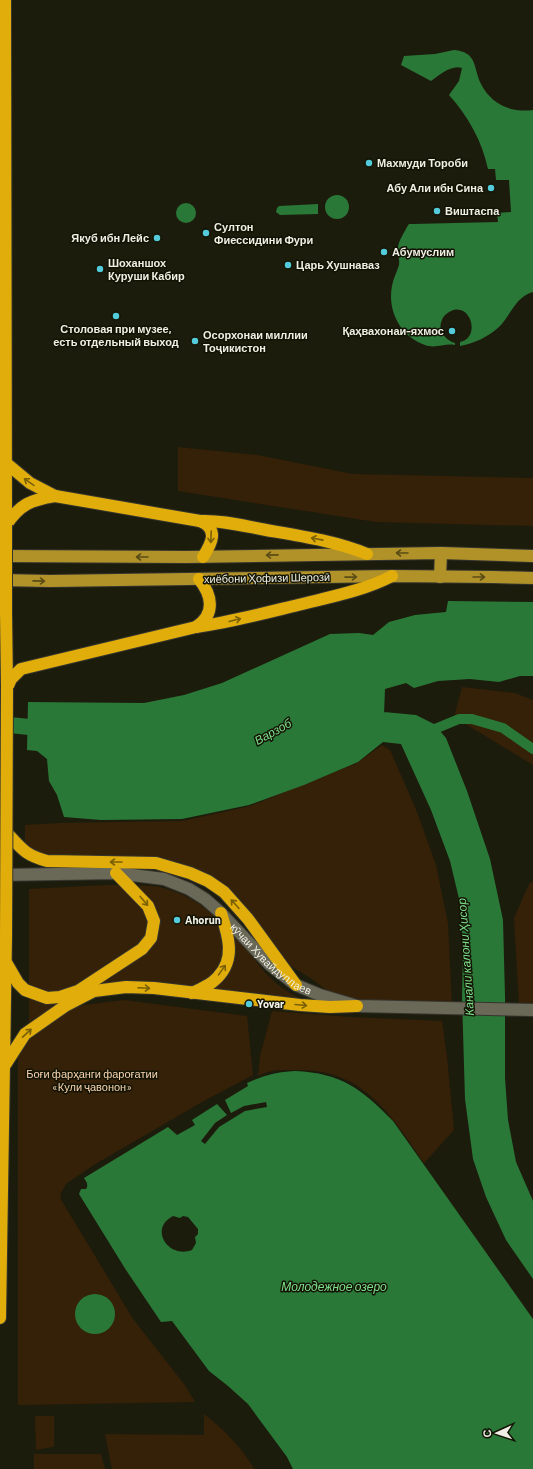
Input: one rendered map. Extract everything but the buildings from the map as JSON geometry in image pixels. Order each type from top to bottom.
[{"type":"highway","points":[[0,1318],[5,1065],[7,833],[6,463],[2,92],[5,0]]},
{"type":"highway","points":[[6,463],[30,483],[55,496]]},
{"type":"highway","points":[[6,525],[18,510],[28,502],[40,498],[55,496],[200,521],[222,522],[318,539],[338,543],[367,554]]},
{"type":"highway","points":[[200,521],[209,526],[212,533],[211,543],[203,557]]},
{"type":"highway","points":[[7,688],[11,679],[21,669],[352,591],[374,585],[392,576]]},
{"type":"highway","points":[[196,627],[207,618],[210,601],[207,589],[199,579]]},
{"type":"highway","points":[[7,652],[14,664],[21,669]]},
{"type":"highway","points":[[7,833],[24,851],[32,857],[47,861],[156,863],[190,873],[208,881],[224,892],[260,934],[296,985]]},
{"type":"highway","points":[[6,962],[18,983],[25,990],[47,998],[60,997],[78,991],[142,949],[151,938],[154,921],[148,906],[116,873]]},
{"type":"highway","points":[[192,993],[210,984],[221,973],[228,962],[230,946],[228,933],[221,913]]},
{"type":"highway","points":[[5,1065],[25,1034],[65,1006],[94,991],[126,987],[154,988],[300,1005],[330,1007],[357,1006]]},
{"type":"main road","name":"хиёбони Ҳофизи Шерозӣ","points":[[0,556],[203,557],[441,553],[533,556]]},
{"type":"main road","points":[[440,577],[441,553]]},
{"type":"main road","name":"хиёбони Ҳофизи Шерозӣ","points":[[0,580],[50,581],[392,576],[533,578]]},
{"type":"street","name":"кӯчаи Хувайдуллаев","points":[[0,876],[116,873],[164,879],[189,889],[205,899],[221,913],[269,964],[296,985],[320,995],[357,1006],[533,1010]]},
{"type":"green space","points":[[178,447],[257,455],[353,474],[533,478],[533,526],[376,522],[178,491]]},
{"type":"green space","points":[[462,687],[515,693],[533,700],[533,765],[454,717]]},
{"type":"green space","points":[[382,745],[390,750],[417,812],[436,865],[448,923],[452,1004],[343,1000],[289,965],[225,891],[178,868],[47,860],[25,850],[25,825],[182,821],[250,806],[357,763]]},
{"type":"green space","points":[[533,881],[533,1007],[519,1006],[514,918],[529,884]]},
{"type":"green space","points":[[134,885],[165,888],[190,898],[213,914],[224,924],[242,943],[263,970],[277,984],[285,990],[307,1001],[124,984],[29,1024],[29,889]]},
{"type":"green space","name":"Боғи фарҳанги фароғатии «Кули ҷавонон»","points":[[124,1000],[247,1016],[253,1075],[202,1102],[92,1166],[66,1184],[60,1198],[133,1319],[184,1384],[195,1402],[18,1405],[18,1038],[69,1009],[83,1005]]},
{"type":"green space","points":[[272,1011],[350,1017],[442,1021],[454,1130],[424,1163],[388,1113],[359,1087],[342,1078],[322,1072],[300,1070],[275,1070],[258,1076],[260,1056]]},
{"type":"green space","points":[[204,1414],[232,1439],[244,1453],[254,1469],[112,1469],[105,1434],[204,1435]]},
{"type":"green space","points":[[35,1416],[54,1416],[53,1447],[36,1450]]},
{"type":"green space","points":[[34,1454],[101,1454],[105,1469],[34,1469]]},
{"type":"water","points":[[454,50],[462,51],[471,57],[481,84],[490,97],[496,102],[502,106],[517,110],[533,110],[533,292],[527,294],[517,302],[495,331],[466,345],[460,346],[460,342],[466,339],[470,334],[472,328],[471,322],[464,311],[451,311],[443,317],[441,331],[448,340],[455,343],[455,345],[429,346],[416,341],[409,336],[398,322],[392,305],[392,286],[399,265],[398,247],[400,239],[407,227],[409,224],[498,222],[497,213],[511,212],[509,180],[496,180],[495,169],[488,169],[482,149],[473,129],[462,111],[449,95],[459,81],[462,68],[458,67],[450,69],[431,81],[401,65],[404,56],[435,54]]},
{"type":"water","points":[[337,195],[342,196],[348,202],[348,212],[342,218],[337,219],[332,218],[326,212],[325,207],[326,202],[332,196]]},
{"type":"water","points":[[182,203],[190,203],[196,209],[196,217],[190,223],[182,223],[176,217],[176,209]]},
{"type":"water","points":[[318,204],[318,214],[280,215],[276,212],[279,206]]},
{"type":"water","name":"Канали калони Ҳисор","points":[[448,601],[533,602],[533,676],[520,676],[499,682],[470,679],[438,681],[414,688],[406,683],[385,689],[384,712],[416,715],[434,724],[446,738],[467,791],[490,859],[503,920],[505,1078],[508,1120],[516,1162],[533,1201],[533,1279],[506,1240],[486,1197],[473,1159],[465,1099],[461,907],[450,861],[431,810],[401,744],[383,742],[358,762],[304,785],[249,805],[182,819],[101,820],[64,817],[57,795],[49,781],[47,759],[37,751],[27,750],[28,702],[144,703],[184,695],[222,683],[330,634],[359,633],[373,635],[389,622],[415,615],[446,612]]},
{"type":"water","name":"Молодежное озеро","points":[[295,1071],[325,1075],[350,1085],[371,1100],[393,1121],[533,1319],[533,1469],[293,1469],[287,1457],[248,1404],[209,1371],[172,1321],[161,1322],[126,1270],[79,1194],[81,1189],[87,1188],[87,1183],[84,1178],[168,1127],[177,1135],[195,1125],[192,1120],[217,1104],[227,1115],[215,1123],[201,1141],[205,1144],[219,1127],[245,1111],[267,1107],[266,1102],[244,1106],[231,1113],[225,1100],[248,1086],[247,1083],[271,1074]],"holes":[[[173,1216],[180,1218],[183,1216],[188,1217],[198,1229],[198,1234],[195,1237],[196,1243],[192,1250],[184,1252],[169,1247],[164,1241],[162,1235],[162,1228],[166,1222]]]},
{"type":"water","points":[[99,1294],[106,1297],[112,1303],[115,1314],[114,1322],[106,1331],[99,1334],[91,1334],[84,1331],[76,1322],[75,1310],[78,1303],[87,1295]]},
{"type":"waterway","points":[[425,733],[459,719],[472,719],[503,728],[533,749]]},
{"type":"waterway","name":"Варзоб","points":[[0,724],[48,729]]},
{"type":"place","name":"Махмуди Тороби","points":[[369,163]]},
{"type":"place","name":"Абу Али ибн Сина","points":[[491,188]]},
{"type":"place","name":"Виштаспа","points":[[437,211]]},
{"type":"place","name":"Султон Фиессидини Фури","points":[[206,233]]},
{"type":"place","name":"Якуб ибн Лейс","points":[[157,238]]},
{"type":"place","name":"Абумуслим","points":[[384,252]]},
{"type":"place","name":"Царь Хушнаваз","points":[[288,265]]},
{"type":"place","name":"Шоханшох Куруши Кабир","points":[[100,269]]},
{"type":"place","name":"Столовая при музее, есть отдельный выход","points":[[116,316]]},
{"type":"place","name":"Қаҳвахонаи-яхмос","points":[[452,331]]},
{"type":"place","name":"Осорхонаи миллии Тоҷикистон","points":[[195,341]]},
{"type":"place","name":"Ahorun","points":[[177,920]]},
{"type":"place","name":"Yovar","points":[[249,1004]]}]
